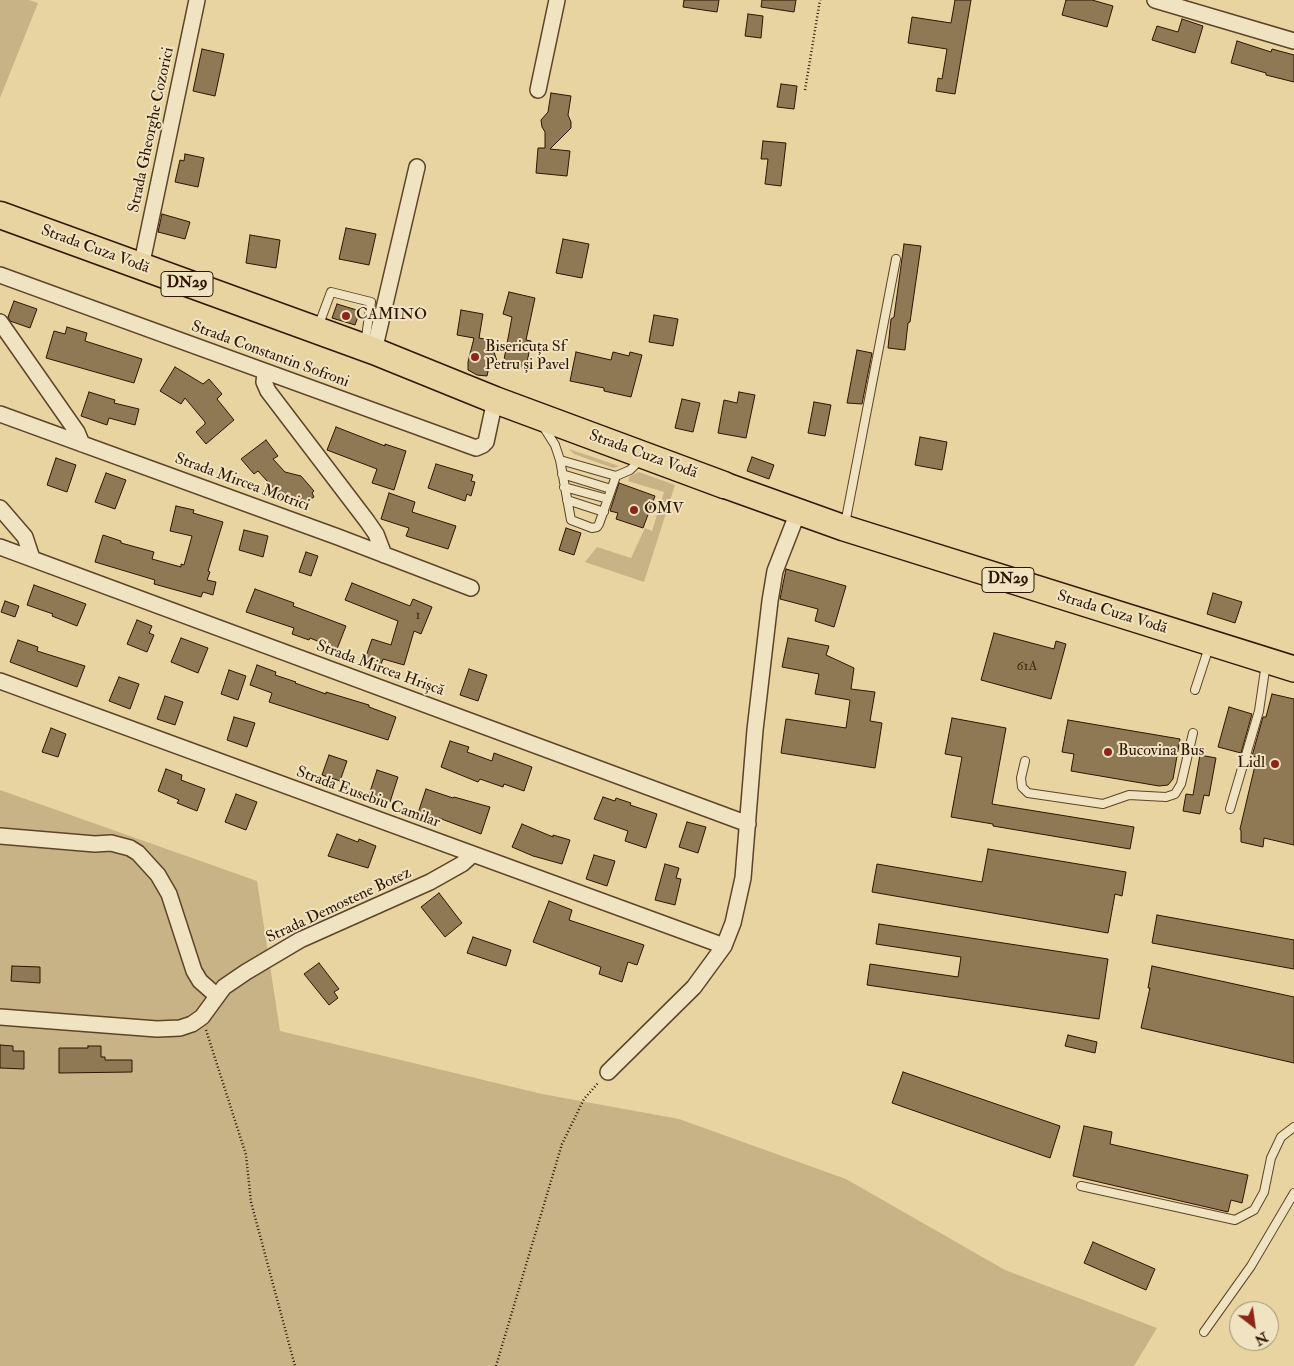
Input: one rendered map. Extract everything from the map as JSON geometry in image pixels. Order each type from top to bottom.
[{"type":"highway","name":"Strada Cuza Vodă","points":[[0,215],[316,330],[534,415],[642,453],[724,485]]},
{"type":"main road","name":"Strada Cuza Vodă","points":[[724,485],[844,528],[1294,670]]},
{"type":"street","name":"Strada Gheorghe Cozorici","points":[[141,267],[197,0]]},
{"type":"street","points":[[538,90],[557,0]]},
{"type":"street","points":[[1155,0],[1294,41]]},
{"type":"street","points":[[369,350],[417,167]]},
{"type":"street","name":"Strada Constantin Sofroni","points":[[0,275],[476,448],[483,446],[486,442],[495,400]]},
{"type":"street","points":[[0,322],[72,424],[80,436],[82,444]]},
{"type":"street","points":[[265,372],[264,382],[268,391],[367,521],[376,534],[384,555]]},
{"type":"street","name":"Strada Mircea Motrici","points":[[0,414],[471,588]]},
{"type":"street","points":[[0,508],[25,537],[32,558]]},
{"type":"street","points":[[608,1072],[694,987],[724,946],[733,923],[743,878],[755,730],[770,601],[775,571],[798,512]]},
{"type":"street","name":"Strada Mircea Hrișcă","points":[[0,547],[748,824]]},
{"type":"street","name":"Strada Eusebiu Camilar","points":[[0,681],[724,946]]},
{"type":"street","points":[[0,836],[95,844],[111,843],[130,848],[138,853],[158,876],[169,894],[194,971],[200,981],[217,996]]},
{"type":"street","name":"Strada Demostene Botez","points":[[0,1017],[157,1029],[180,1028],[192,1024],[202,1017],[224,987],[246,972],[300,940],[430,882],[462,864],[472,855]]},
{"type":"lane","points":[[844,528],[896,259]]},
{"type":"lane","points":[[316,330],[331,292],[371,302],[369,350]]},
{"type":"lane","points":[[534,415],[551,438],[560,460],[571,520],[592,528],[597,527],[599,524],[616,476],[634,467],[642,453]]},
{"type":"lane","points":[[560,460],[616,476]]},
{"type":"lane","points":[[562,474],[611,489]]},
{"type":"lane","points":[[564,487],[608,499]]},
{"type":"lane","points":[[567,500],[604,512]]},
{"type":"lane","points":[[1194,690],[1210,644]]},
{"type":"lane","points":[[1230,809],[1259,711],[1266,661]]},
{"type":"lane","points":[[1025,761],[1021,778],[1022,787],[1028,793],[1103,804],[1129,795],[1166,797],[1175,794],[1182,784],[1193,734]]},
{"type":"lane","points":[[1080,1186],[1235,1220],[1254,1210],[1264,1192],[1271,1158],[1281,1137],[1294,1127]]},
{"type":"lane","points":[[1204,1332],[1251,1266],[1294,1193]]},
{"type":"path","points":[[805,90],[820,0]]},
{"type":"path","points":[[202,1017],[246,1155],[251,1202],[295,1366]]},
{"type":"path","points":[[496,1366],[562,1144],[584,1099],[608,1072]]},
{"type":"shaded area","points":[[0,0],[29,0],[38,3],[0,98]]},
{"type":"shaded area","points":[[569,449],[619,466],[613,468],[574,454]]},
{"type":"shaded area","points":[[639,472],[675,485],[644,582],[585,562],[597,547],[631,558],[645,528],[652,531],[664,492],[628,481],[630,476]]},
{"type":"shaded area","points":[[0,790],[257,881],[280,1031],[542,1094],[679,1119],[846,1179],[1005,1270],[1157,1328],[1134,1366],[0,1366]]},
{"type":"building","points":[[684,0],[719,0],[717,12],[683,7]]},
{"type":"building","points":[[762,0],[796,0],[794,12],[761,7]]},
{"type":"building","points":[[955,0],[971,0],[955,94],[936,91],[938,78],[942,79],[947,49],[908,43],[912,17],[951,23]]},
{"type":"building","points":[[1066,0],[1092,0],[1113,6],[1107,27],[1062,15]]},
{"type":"building","points":[[748,14],[763,16],[761,38],[745,36]]},
{"type":"building","points":[[1182,19],[1203,26],[1195,53],[1152,40],[1157,26],[1178,32]]},
{"type":"building","points":[[1237,41],[1271,52],[1272,49],[1294,55],[1294,82],[1231,63]]},
{"type":"building","points":[[202,49],[224,54],[215,96],[193,91]]},
{"type":"building","points":[[781,84],[797,86],[794,109],[777,107]]},
{"type":"building","points":[[551,93],[571,96],[568,115],[571,128],[550,149],[570,151],[567,176],[536,173],[538,148],[545,148],[545,132],[541,120],[548,112]]},
{"type":"building","points":[[763,141],[786,143],[781,186],[765,184],[768,159],[761,159]]},
{"type":"building","points":[[185,154],[204,158],[198,187],[175,182],[180,160],[184,161]]},
{"type":"building","points":[[162,214],[190,222],[185,239],[158,232]]},
{"type":"building","points":[[346,228],[376,234],[369,265],[339,259]]},
{"type":"building","points":[[250,235],[280,240],[276,268],[246,263]]},
{"type":"building","points":[[563,239],[589,244],[582,278],[556,273]]},
{"type":"building","points":[[904,244],[921,246],[905,350],[888,348]]},
{"type":"building","points":[[509,292],[535,298],[526,340],[531,341],[526,369],[503,365],[512,317],[503,314]]},
{"type":"building","points":[[14,301],[37,309],[30,328],[10,321],[8,317]]},
{"type":"building","points":[[337,304],[360,311],[355,325],[332,318]]},
{"type":"building","points":[[461,310],[483,314],[479,338],[490,340],[498,364],[490,362],[487,376],[477,375],[468,370],[474,338],[457,335]]},
{"type":"building","points":[[654,315],[678,319],[673,346],[649,342]]},
{"type":"building","points":[[67,327],[87,333],[85,341],[142,359],[134,383],[46,358],[54,331],[65,334]]},
{"type":"building","points":[[857,350],[872,353],[862,404],[847,403]]},
{"type":"building","points":[[576,352],[611,360],[613,352],[629,356],[630,352],[642,355],[631,397],[604,391],[604,388],[570,381]]},
{"type":"building","points":[[175,367],[203,384],[209,379],[222,394],[217,399],[234,420],[206,444],[196,432],[205,422],[185,398],[181,404],[160,391]]},
{"type":"building","points":[[89,392],[115,400],[114,403],[139,409],[135,425],[109,418],[107,425],[81,416]]},
{"type":"building","points":[[739,392],[755,395],[746,438],[718,433],[724,400],[737,403]]},
{"type":"building","points":[[682,399],[700,403],[693,432],[675,428]]},
{"type":"building","points":[[814,402],[831,405],[825,436],[808,433]]},
{"type":"building","points":[[336,427],[385,446],[385,444],[406,451],[394,490],[372,483],[377,469],[327,450]]},
{"type":"building","points":[[920,437],[947,442],[942,470],[915,465]]},
{"type":"building","points":[[266,440],[278,456],[273,459],[285,472],[301,476],[314,491],[312,493],[314,497],[303,504],[298,497],[287,503],[258,471],[254,474],[241,459]]},
{"type":"building","points":[[752,457],[774,465],[769,479],[747,471]]},
{"type":"building","points":[[56,458],[76,465],[67,492],[47,485]]},
{"type":"building","points":[[436,464],[473,475],[471,481],[475,482],[471,496],[467,494],[465,501],[428,488]]},
{"type":"building","points":[[106,473],[126,480],[115,509],[95,502]]},
{"type":"building","name":"OMV","points":[[619,483],[655,496],[643,528],[616,519],[618,513],[610,511]]},
{"type":"building","points":[[389,493],[415,502],[412,512],[456,526],[448,549],[406,536],[409,528],[381,519]]},
{"type":"building","points":[[176,506],[194,510],[193,513],[223,522],[208,571],[210,572],[207,580],[216,582],[213,595],[203,592],[201,597],[154,584],[155,580],[95,562],[103,535],[121,541],[121,543],[154,552],[152,559],[181,567],[181,564],[184,565],[192,536],[170,531]]},
{"type":"building","points":[[566,528],[581,533],[574,555],[559,550]]},
{"type":"building","points":[[244,530],[268,536],[263,557],[239,550]]},
{"type":"building","points":[[306,552],[318,556],[311,576],[299,572]]},
{"type":"building","points":[[786,569],[846,586],[834,627],[815,621],[818,609],[780,599]]},
{"type":"building","points":[[352,583],[410,606],[413,599],[432,607],[421,634],[414,631],[404,665],[383,659],[380,667],[364,662],[372,639],[391,645],[398,621],[345,600]]},
{"type":"building","points":[[34,585],[86,604],[77,626],[52,616],[53,614],[27,605]]},
{"type":"building","points":[[255,589],[294,603],[293,606],[346,626],[337,649],[310,638],[309,640],[292,634],[294,628],[246,612]]},
{"type":"building","points":[[1213,593],[1242,602],[1235,623],[1207,614]]},
{"type":"building","points":[[5,601],[19,606],[15,617],[1,612]]},
{"type":"building","points":[[137,620],[152,626],[149,633],[154,635],[147,652],[127,644]]},
{"type":"building","points":[[994,633],[1054,649],[1056,641],[1066,644],[1051,699],[981,680]]},
{"type":"building","points":[[181,638],[208,648],[198,673],[171,662]]},
{"type":"building","points":[[788,638],[829,646],[826,655],[854,668],[851,689],[875,692],[870,721],[882,723],[875,768],[781,753],[786,719],[846,728],[850,700],[815,694],[819,674],[782,667]]},
{"type":"building","points":[[18,640],[38,647],[37,651],[85,666],[77,687],[10,662]]},
{"type":"building","points":[[257,665],[276,672],[275,675],[295,683],[326,694],[326,692],[369,705],[369,707],[396,717],[388,740],[269,702],[272,693],[250,685]]},
{"type":"building","points":[[469,669],[487,675],[478,701],[460,695]]},
{"type":"building","points":[[229,670],[246,676],[238,700],[221,694]]},
{"type":"building","points":[[119,677],[139,684],[130,709],[109,701]]},
{"type":"building","name":"Lidl","points":[[1272,694],[1294,699],[1294,845],[1264,838],[1263,847],[1241,842],[1240,829],[1257,757],[1252,756],[1263,717],[1266,717]]},
{"type":"building","points":[[165,696],[183,702],[175,725],[157,719]]},
{"type":"building","points":[[1229,707],[1252,714],[1241,753],[1218,747]]},
{"type":"building","points":[[234,717],[255,723],[247,747],[227,740]]},
{"type":"building","points":[[952,718],[1006,728],[992,804],[1134,827],[1130,849],[951,817],[962,757],[945,754]]},
{"type":"building","points":[[1068,720],[1180,739],[1173,779],[1168,785],[1159,786],[1071,771],[1074,754],[1062,752]]},
{"type":"building","points":[[51,728],[66,734],[58,757],[42,752]]},
{"type":"building","points":[[450,741],[469,747],[467,752],[492,761],[494,753],[532,767],[524,791],[504,784],[503,787],[480,779],[478,782],[441,767]]},
{"type":"building","points":[[329,755],[347,761],[340,781],[322,775]]},
{"type":"building","points":[[1200,755],[1216,758],[1209,796],[1204,795],[1200,814],[1183,811],[1186,794],[1193,795]]},
{"type":"building","points":[[166,769],[182,775],[181,780],[205,789],[197,811],[177,803],[179,800],[158,791]]},
{"type":"building","points":[[377,770],[398,777],[390,802],[369,795]]},
{"type":"building","points":[[426,789],[490,807],[481,834],[439,818],[438,822],[417,816]]},
{"type":"building","points":[[236,794],[257,802],[246,830],[225,822]]},
{"type":"building","points":[[603,797],[615,801],[616,798],[657,814],[646,848],[625,841],[628,831],[594,819]]},
{"type":"building","points":[[687,822],[706,827],[698,853],[679,847]]},
{"type":"building","points":[[522,824],[553,837],[553,835],[570,840],[562,864],[533,856],[512,847]]},
{"type":"building","points":[[337,834],[358,842],[359,839],[376,846],[368,868],[328,856]]},
{"type":"building","points":[[988,849],[1126,872],[1122,896],[1115,894],[1108,933],[872,892],[877,864],[982,882]]},
{"type":"building","points":[[594,855],[615,861],[607,886],[586,879]]},
{"type":"building","points":[[665,864],[679,868],[676,878],[681,879],[675,905],[655,900]]},
{"type":"building","points":[[439,893],[462,923],[445,937],[421,907]]},
{"type":"building","points":[[549,901],[572,910],[569,920],[644,945],[637,965],[628,962],[622,982],[599,974],[601,967],[533,942]]},
{"type":"building","points":[[1157,915],[1294,940],[1294,969],[1152,943]]},
{"type":"building","points":[[879,924],[1108,959],[1099,1019],[867,985],[870,964],[958,977],[961,957],[876,944]]},
{"type":"building","points":[[473,937],[511,950],[506,966],[467,953]]},
{"type":"building","points":[[319,963],[339,989],[334,992],[338,998],[329,1005],[304,974]]},
{"type":"building","points":[[12,966],[40,967],[40,983],[11,981]]},
{"type":"building","points":[[1152,966],[1294,997],[1294,1063],[1141,1028],[1150,988],[1148,988]]},
{"type":"building","points":[[1068,1035],[1097,1042],[1095,1053],[1065,1046]]},
{"type":"building","points":[[0,1045],[13,1046],[13,1051],[24,1051],[24,1069],[0,1068]]},
{"type":"building","points":[[88,1046],[101,1046],[101,1057],[105,1057],[105,1060],[132,1060],[132,1072],[59,1073],[59,1048],[88,1048]]},
{"type":"building","points":[[903,1072],[1060,1126],[1050,1158],[892,1103]]},
{"type":"building","points":[[1084,1126],[1112,1132],[1110,1144],[1248,1175],[1242,1203],[1231,1200],[1228,1212],[1073,1176]]},
{"type":"building","points":[[1093,1242],[1155,1269],[1146,1290],[1084,1263]]},
{"type":"place","name":"CAMINO","points":[[346,316]]},
{"type":"place","name":"Bisericuța Sf Petru și Pavel","points":[[475,357]]},
{"type":"place","name":"OMV","points":[[634,510]]},
{"type":"place","name":"Bucovina Bus","points":[[1108,752]]},
{"type":"place","name":"Lidl","points":[[1275,764]]}]
